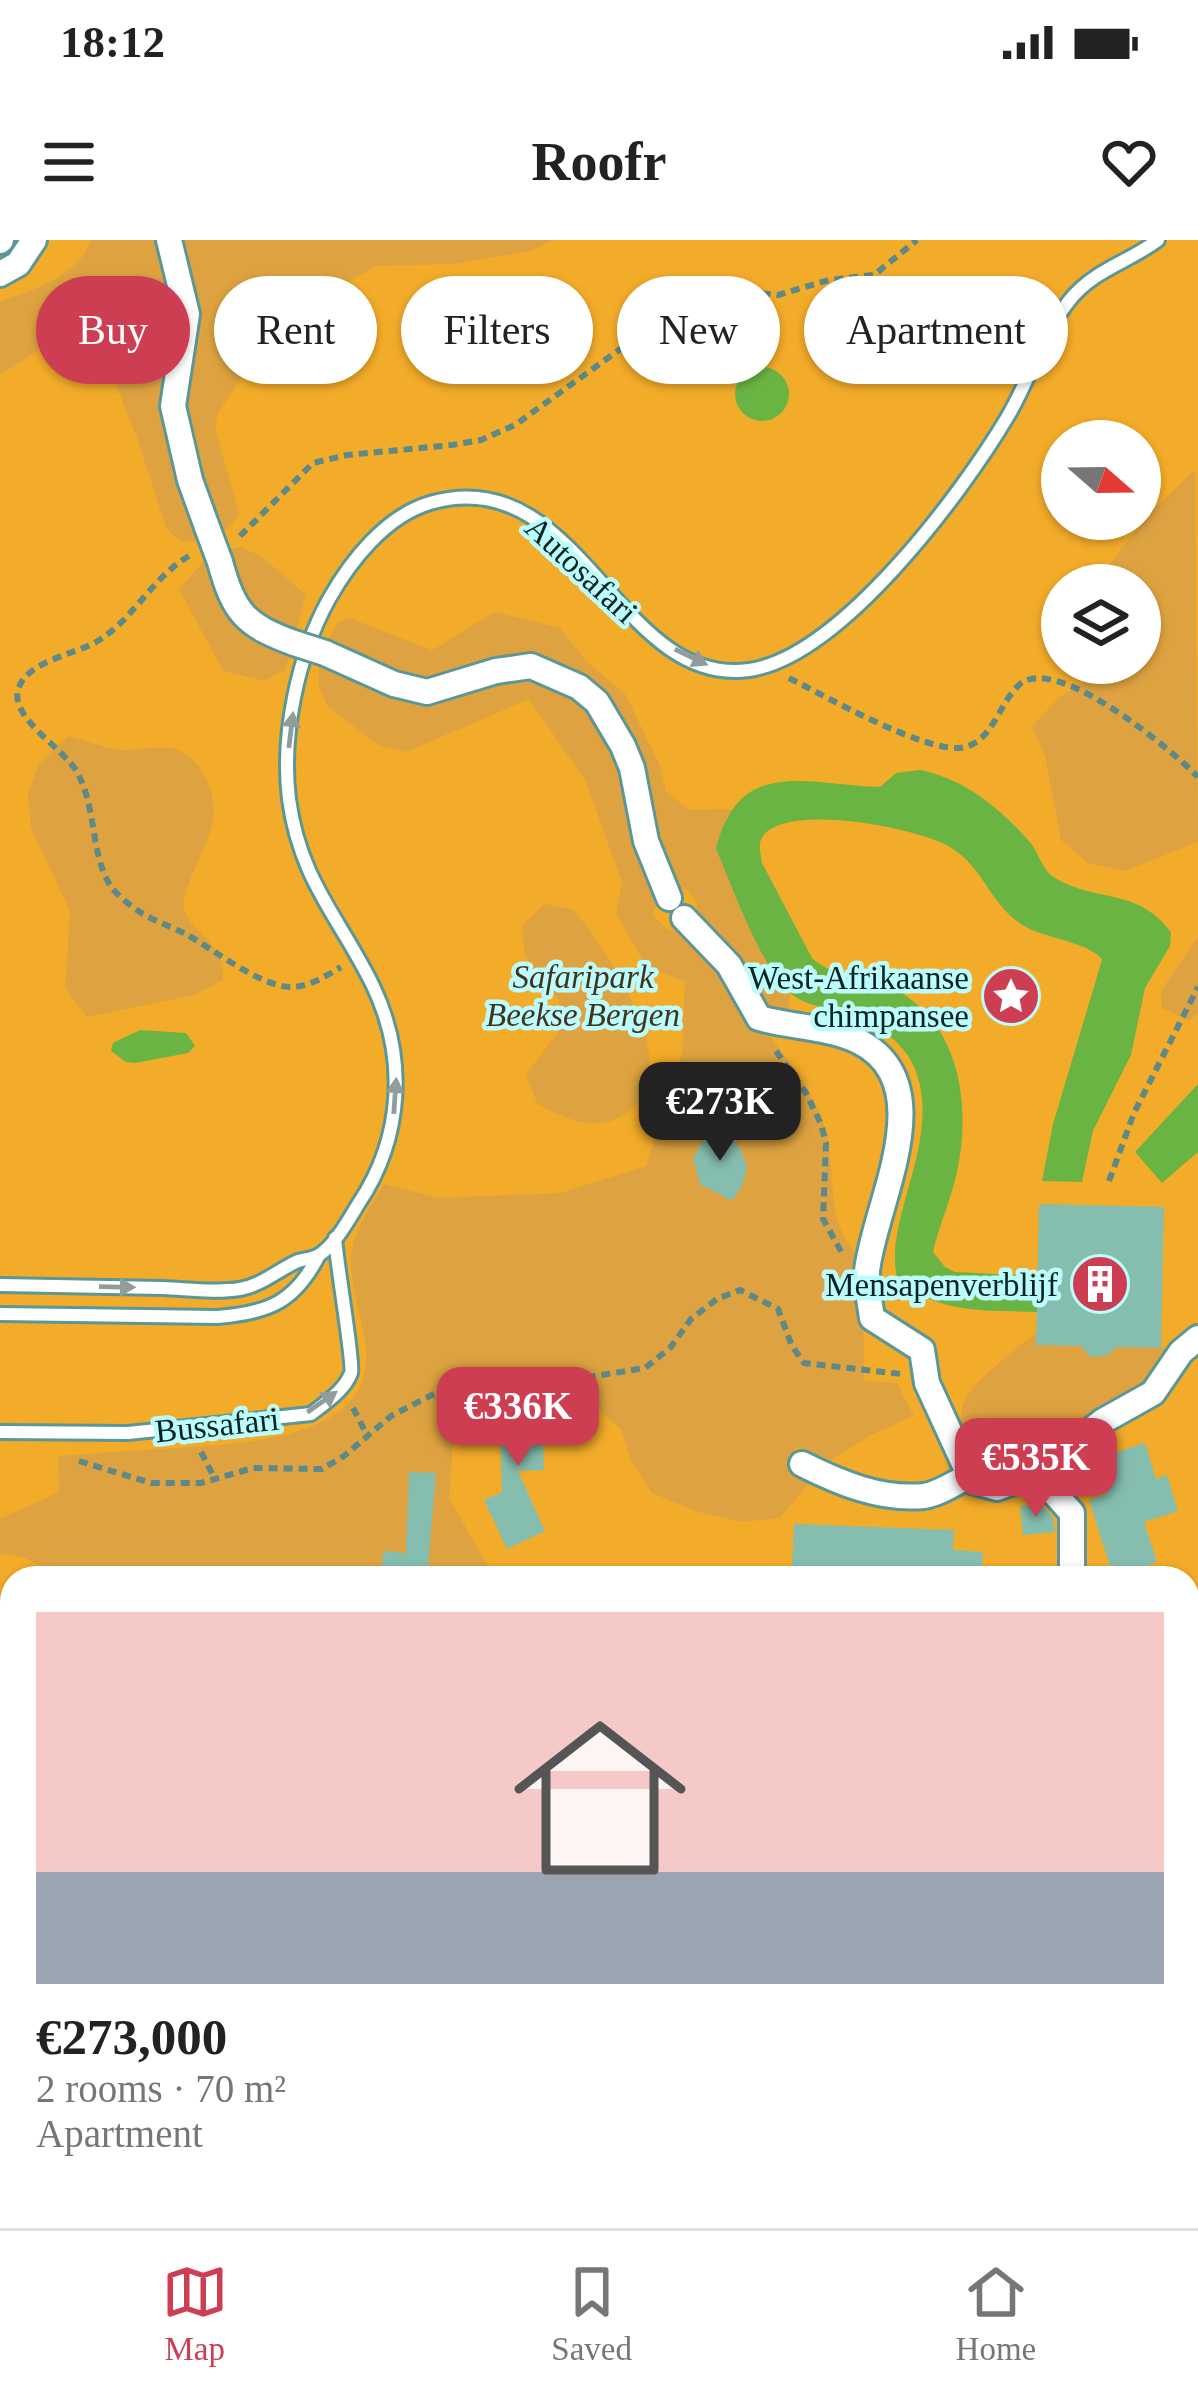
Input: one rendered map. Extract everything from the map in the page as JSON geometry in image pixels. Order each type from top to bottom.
[{"type":"street","points":[[0,274],[18,263],[34,240]]},
{"type":"street","points":[[169,240],[187,314],[173,406],[190,480],[229,595],[246,620],[394,684],[427,692],[496,671],[531,667],[579,687],[597,702],[632,768],[646,841],[676,908],[729,965],[759,1018],[856,1040],[892,1072],[900,1098],[899,1136],[866,1276],[872,1318],[922,1351],[927,1383],[973,1481],[997,1488],[1036,1473],[1103,1421],[1153,1394],[1181,1352],[1198,1338]]},
{"type":"street","points":[[802,1464],[851,1488],[886,1493],[928,1496],[969,1476]]},
{"type":"street","points":[[1036,1473],[1072,1513],[1072,1566]]},
{"type":"lane","points":[[765,666],[831,628],[910,549],[1008,417],[1065,305],[1093,277],[1158,240]]},
{"type":"lane","name":"Autosafari","points":[[0,1313],[200,1318],[251,1314],[276,1304],[305,1283],[366,1193],[395,1108],[395,1053],[379,999],[319,897],[299,844],[289,796],[290,736],[315,629],[341,579],[388,526],[416,507],[448,498],[485,499],[539,521],[674,650],[722,669],[765,666]]},
{"type":"lane","name":"Bussafari","points":[[0,1432],[128,1433],[311,1414],[341,1387],[353,1363],[342,1312],[335,1238]]},
{"type":"lane","name":"Autosafari","points":[[0,1285],[227,1290],[263,1282],[293,1263],[320,1255]]},
{"type":"path","points":[[765,666],[908,736],[957,748],[983,738],[1016,687],[1029,678],[1055,678],[1176,754],[1198,777]]},
{"type":"path","points":[[1109,1181],[1134,1113],[1198,987]]},
{"type":"path","points":[[759,1018],[758,1027],[806,1093],[821,1124],[826,1143],[823,1219],[869,1297]]},
{"type":"path","points":[[80,1461],[151,1483],[215,1479],[253,1468],[322,1468],[391,1416],[452,1384],[491,1378],[558,1382],[645,1368],[670,1348],[691,1319],[717,1299],[740,1290],[778,1309],[791,1346],[804,1363],[895,1372],[927,1383]]},
{"type":"path","points":[[352,1405],[368,1437]]},
{"type":"path","points":[[201,1452],[215,1479]]},
{"type":"green space","name":"Safaripark Beekse Bergen","points":[[0,240],[1198,240],[1198,1566],[0,1566]]},
{"type":"green space","points":[[90,240],[159,240],[170,276],[59,276],[86,251]]},
{"type":"green space","points":[[176,240],[553,240],[531,251],[453,264],[376,266],[358,276],[214,276],[214,384],[237,384],[217,415],[216,431],[239,514],[230,527],[219,532],[187,430],[190,276],[178,276]]},
{"type":"green space","points":[[36,288],[36,352],[0,375],[0,301]]},
{"type":"green space","points":[[115,384],[169,384],[201,540],[181,540],[166,527]]},
{"type":"green space","points":[[1195,470],[1198,842],[1125,871],[1088,863],[1061,840],[1045,756],[1032,726],[1080,684],[1161,684],[1161,564],[1111,564],[1128,540],[1161,540],[1161,502]]},
{"type":"green space","points":[[240,547],[261,556],[306,595],[296,633],[248,609],[225,550]]},
{"type":"green space","points":[[208,557],[291,652],[286,669],[264,681],[223,671],[179,589]]},
{"type":"green space","points":[[495,612],[560,628],[586,661],[626,695],[661,768],[666,792],[690,810],[732,809],[726,819],[763,954],[790,994],[788,1012],[771,1015],[697,918],[696,901],[687,889],[674,888],[657,847],[646,793],[567,670],[423,684],[325,644],[339,622],[349,618],[432,650]]},
{"type":"green space","points":[[319,662],[388,691],[517,673],[581,697],[620,756],[659,896],[653,915],[669,931],[687,928],[816,1104],[828,1136],[835,1215],[845,1239],[863,1261],[864,1381],[897,1383],[914,1416],[832,1460],[796,1447],[786,1463],[814,1477],[780,1518],[742,1522],[698,1512],[652,1493],[631,1460],[621,1429],[586,1399],[518,1399],[455,1413],[449,1498],[488,1566],[38,1566],[0,1554],[0,1519],[59,1492],[58,1456],[266,1439],[326,1419],[349,1403],[363,1379],[366,1349],[352,1250],[384,1184],[438,1198],[560,1193],[646,1166],[682,1053],[685,982],[646,966],[616,913],[622,883],[586,782],[529,699],[406,752],[378,745],[328,707],[319,688]]},
{"type":"green space","points":[[68,736],[116,749],[181,751],[205,776],[213,798],[213,821],[184,901],[189,920],[218,953],[223,980],[195,995],[87,1017],[65,988],[70,911],[31,828],[28,794],[38,765]]},
{"type":"green space","points":[[545,904],[573,909],[588,928],[622,981],[647,1042],[650,1070],[643,1095],[613,1120],[580,1122],[547,1109],[537,1103],[526,1074],[563,1026],[558,999],[525,956],[522,926]]},
{"type":"green space","points":[[1198,937],[1198,1013],[1189,1021],[1162,1008],[1161,991]]},
{"type":"green space","points":[[1036,1333],[1037,1345],[1081,1346],[1092,1357],[1106,1356],[1117,1347],[1171,1348],[1152,1379],[1083,1418],[1048,1446],[987,1466],[971,1457],[964,1444],[963,1405],[987,1374]]},
{"type":"shaded area","points":[[780,374],[787,384],[787,404],[772,419],[752,419],[737,404],[737,384],[780,384]]},
{"type":"shaded area","points":[[920,770],[951,780],[992,805],[1028,840],[1055,878],[1144,908],[1171,932],[1170,946],[1145,988],[1131,1055],[1093,1131],[1082,1182],[1042,1181],[1053,1124],[1102,959],[1014,919],[962,855],[934,840],[884,826],[825,820],[777,826],[761,839],[762,863],[812,958],[831,970],[898,991],[936,1025],[948,1047],[963,1121],[954,1182],[933,1252],[955,1272],[1037,1276],[1037,1312],[945,1304],[897,1277],[898,1230],[922,1123],[915,1069],[904,1050],[876,1026],[805,1002],[781,983],[759,948],[716,849],[741,799],[759,788],[803,781],[880,787],[896,773]]},
{"type":"shaded area","points":[[140,1030],[186,1033],[195,1046],[188,1053],[135,1063],[111,1051],[113,1043]]},
{"type":"shaded area","points":[[1198,1084],[1198,1152],[1162,1183],[1135,1152]]},
{"type":"building","points":[[712,1124],[728,1133],[747,1167],[732,1201],[700,1184],[693,1159]]},
{"type":"building","name":"Mensapenverblijf","points":[[1039,1204],[1164,1207],[1161,1348],[1117,1347],[1106,1356],[1091,1357],[1081,1346],[1036,1345]]},
{"type":"building","points":[[541,1397],[544,1470],[518,1471],[545,1531],[507,1549],[484,1500],[502,1492],[499,1398]]},
{"type":"building","points":[[1145,1443],[1156,1479],[1167,1475],[1178,1511],[1144,1522],[1157,1562],[1110,1566],[1089,1500],[1108,1493],[1098,1458]]},
{"type":"building","points":[[409,1472],[436,1473],[428,1566],[382,1566],[383,1551],[406,1553]]},
{"type":"building","points":[[1042,1505],[1053,1517],[1055,1532],[1023,1535],[1020,1506]]},
{"type":"building","points":[[794,1524],[954,1530],[953,1550],[983,1552],[982,1566],[792,1566]]},
{"type":"place","name":"West-Afrikaanse chimpansee","points":[[1011,996]]},
{"type":"place","name":"Mensapenverblijf","points":[[1100,1284]]}]
